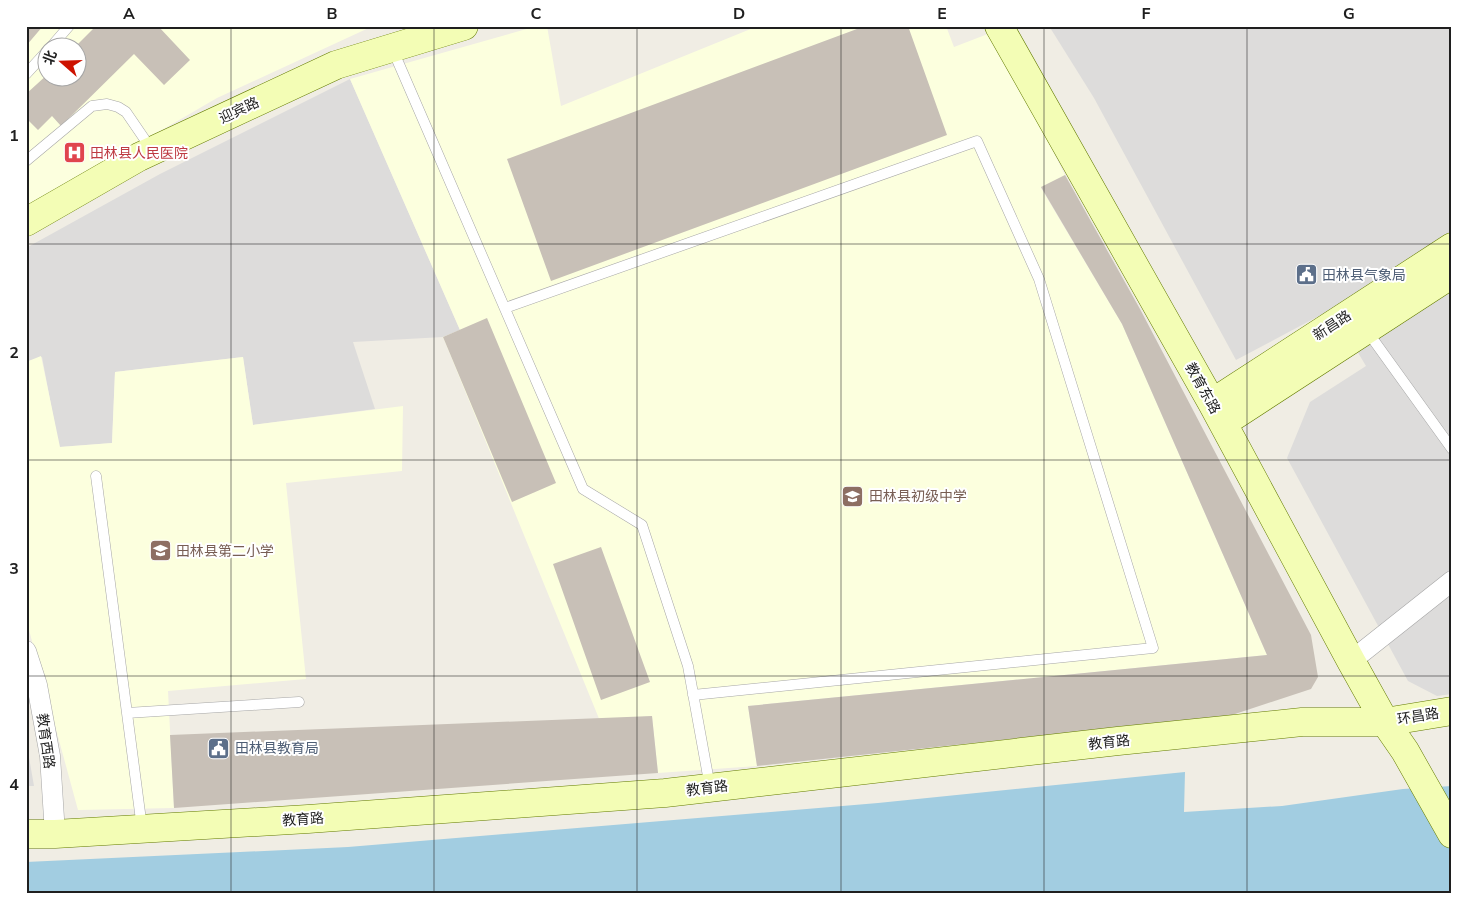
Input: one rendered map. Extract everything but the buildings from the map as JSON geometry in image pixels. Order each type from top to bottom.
[{"type":"street","name":"迎宾路","points":[[26,222],[152,151],[336,64],[464,26]]},
{"type":"street","name":"教育东路","points":[[999,26],[1218,413],[1385,722],[1405,751],[1452,834]]},
{"type":"street","name":"新昌路","points":[[1218,413],[1452,247]]},
{"type":"street","name":"新昌路","points":[[1218,413],[1367,330],[1452,274]]},
{"type":"street","points":[[1351,661],[1452,581]]},
{"type":"street","name":"教育西路","points":[[26,651],[37,686],[50,756],[55,834]]},
{"type":"street","name":"环昌路","points":[[1385,722],[1452,711]]},
{"type":"street","name":"教育路","points":[[26,834],[55,834],[308,819],[665,793],[1302,722],[1385,722]]},
{"type":"lane","points":[[59,38],[69,26]]},
{"type":"lane","points":[[392,48],[583,489],[642,525],[688,666],[710,788]]},
{"type":"lane","points":[[26,74],[38,61]]},
{"type":"lane","points":[[26,161],[92,106],[107,104],[118,107],[126,112],[152,151]]},
{"type":"lane","points":[[505,308],[977,141],[1039,279],[1153,648],[693,695]]},
{"type":"lane","points":[[1367,330],[1452,449]]},
{"type":"lane","points":[[96,476],[142,829]]},
{"type":"lane","points":[[127,713],[298,702]]},
{"type":"shaded area","name":"田林县人民医院","points":[[26,26],[373,26],[217,98],[26,209]]},
{"type":"shaded area","name":"田林县初级中学","points":[[537,26],[547,26],[561,106],[758,26],[946,26],[954,47],[993,32],[1065,175],[1041,188],[1122,324],[1267,655],[748,706],[757,766],[658,773],[652,716],[600,721],[443,337],[460,330],[350,79]]},
{"type":"shaded area","points":[[1049,26],[1452,26],[1452,694],[1437,696],[1408,681],[1287,458],[1310,402],[1366,366],[1332,309],[1236,360],[1094,98]]},
{"type":"shaded area","points":[[350,79],[460,330],[443,337],[353,342],[375,409],[253,425],[243,357],[115,372],[112,443],[59,447],[42,357],[26,362],[26,248],[160,174]]},
{"type":"shaded area","name":"田林县第二小学","points":[[41,356],[60,447],[112,443],[115,372],[243,357],[253,425],[403,406],[402,471],[286,483],[306,679],[168,691],[174,808],[78,810],[26,619],[26,362]]},
{"type":"shaded area","points":[[26,740],[34,786],[26,786]]},
{"type":"water","points":[[1185,772],[1184,812],[1282,806],[1403,789],[1452,786],[1452,894],[26,894],[26,862],[348,847],[878,803]]},
{"type":"place","name":"田林县人民医院","points":[[74,153]]},
{"type":"place","name":"田林县气象局","points":[[1306,275]]},
{"type":"place","name":"田林县初级中学","points":[[853,496]]},
{"type":"place","name":"田林县第二小学","points":[[160,551]]},
{"type":"place","name":"田林县教育局","points":[[219,748]]}]
